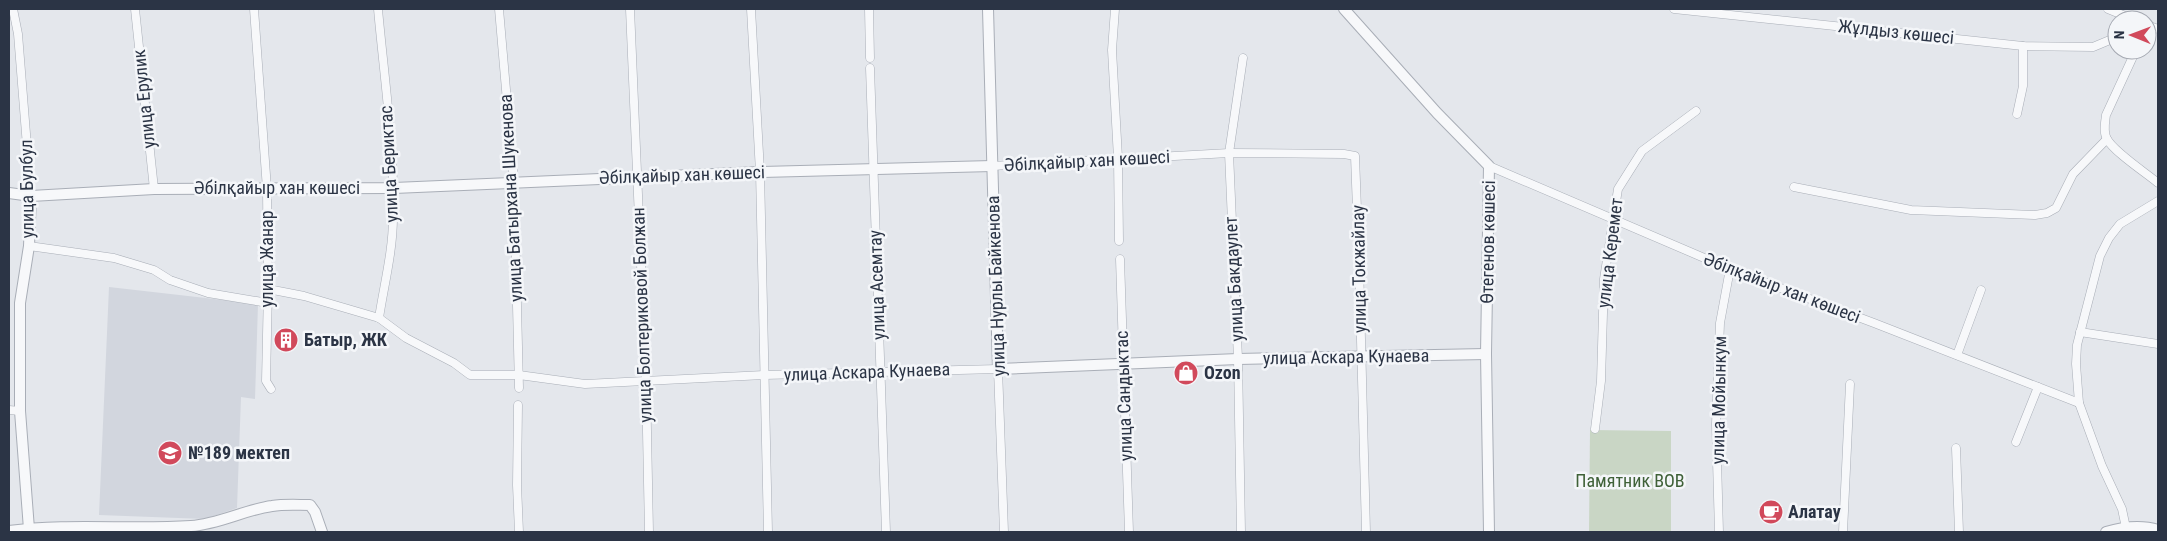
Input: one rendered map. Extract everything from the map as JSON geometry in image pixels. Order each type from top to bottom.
[{"type":"street","name":"улица Булбул","points":[[13,9],[18,34],[31,196],[29,246],[20,303],[20,411],[29,529]]},
{"type":"street","name":"улица Ерулик","points":[[135,9],[154,189]]},
{"type":"street","name":"улица Жанар","points":[[254,9],[267,189],[268,303],[266,381],[271,389]]},
{"type":"street","name":"улица Бериктас","points":[[378,9],[394,188],[391,244],[379,318]]},
{"type":"street","name":"улица Батырхана Шукенова","points":[[500,9],[514,182],[518,388]]},
{"type":"street","name":"улица Болтериковой Болжан","points":[[630,9],[646,381],[649,532]]},
{"type":"street","points":[[751,9],[760,172],[768,532]]},
{"type":"street","points":[[868,9],[870,58]]},
{"type":"street","name":"улица Нурлы Байкенова","points":[[988,9],[1004,532]]},
{"type":"street","points":[[1115,9],[1112,50],[1118,158],[1119,241]]},
{"type":"street","name":"Өтегенов көшесі","points":[[1344,9],[1437,113],[1489,166],[1486,354],[1489,532]]},
{"type":"street","name":"Жұлдыз көшесі","points":[[1674,9],[2024,46],[2094,47],[2107,42]]},
{"type":"street","points":[[2017,114],[2024,86],[2024,46]]},
{"type":"street","name":"улица Бакдаулет","points":[[1241,532],[1238,359],[1229,153],[1243,58]]},
{"type":"street","points":[[2131,60],[2106,115],[2104,127],[2107,139],[2119,152],[2158,183]]},
{"type":"street","name":"улица Асемтау","points":[[870,68],[886,532]]},
{"type":"street","name":"улица Керемет","points":[[1595,429],[1601,382],[1604,279],[1618,189],[1642,151],[1696,111]]},
{"type":"street","points":[[1794,187],[1911,210],[2035,215],[2056,208],[2073,174],[2107,139]]},
{"type":"street","name":"Әбілқайыр хан көшесі","points":[[9,193],[31,196],[154,189],[394,188],[760,172],[992,166],[1229,153],[1344,154],[1355,156]]},
{"type":"street","name":"улица Токжайлау","points":[[1355,156],[1366,532]]},
{"type":"street","name":"Әбілқайыр хан көшесі","points":[[1489,166],[1730,270],[2079,403]]},
{"type":"street","points":[[2126,528],[2122,509],[2102,466],[2079,403],[2076,364],[2080,332],[2100,256],[2109,238],[2120,224],[2158,201]]},
{"type":"street","points":[[29,246],[114,258],[154,270],[170,280],[202,291],[268,303]]},
{"type":"street","name":"улица Сандыктас","points":[[1120,259],[1129,532]]},
{"type":"street","name":"улица Мойынкум","points":[[1720,532],[1716,424],[1720,324],[1730,270]]},
{"type":"street","name":"улица Аскара Кунаева","points":[[268,289],[304,296],[379,318],[406,338],[454,364],[470,375],[519,375],[585,384],[764,375],[998,369],[1238,359],[1486,354]]},
{"type":"street","points":[[1957,355],[1981,290]]},
{"type":"street","points":[[2080,332],[2158,344]]},
{"type":"street","points":[[1843,532],[1850,384]]},
{"type":"street","points":[[2016,442],[2038,387]]},
{"type":"street","points":[[518,405],[517,485],[519,532]]},
{"type":"street","points":[[9,410],[20,411]]},
{"type":"street","points":[[1956,448],[1959,532]]},
{"type":"street","points":[[9,531],[29,529],[189,529],[272,506],[310,505],[315,512],[322,532]]},
{"type":"street","points":[[2106,532],[2126,528],[2149,527],[2158,530]]},
{"type":"shaded area","name":"№189 мектеп","points":[[109,287],[258,304],[255,399],[241,397],[237,508],[205,519],[99,515]]},
{"type":"green space","name":"Памятник ВОВ","points":[[1590,430],[1671,431],[1671,532],[1589,532]]},
{"type":"place","name":"Батыр, ЖК","points":[[286,340]]},
{"type":"place","name":"Ozon","points":[[1186,373]]},
{"type":"place","name":"№189 мектеп","points":[[170,453]]},
{"type":"place","name":"Алатау","points":[[1771,512]]}]
